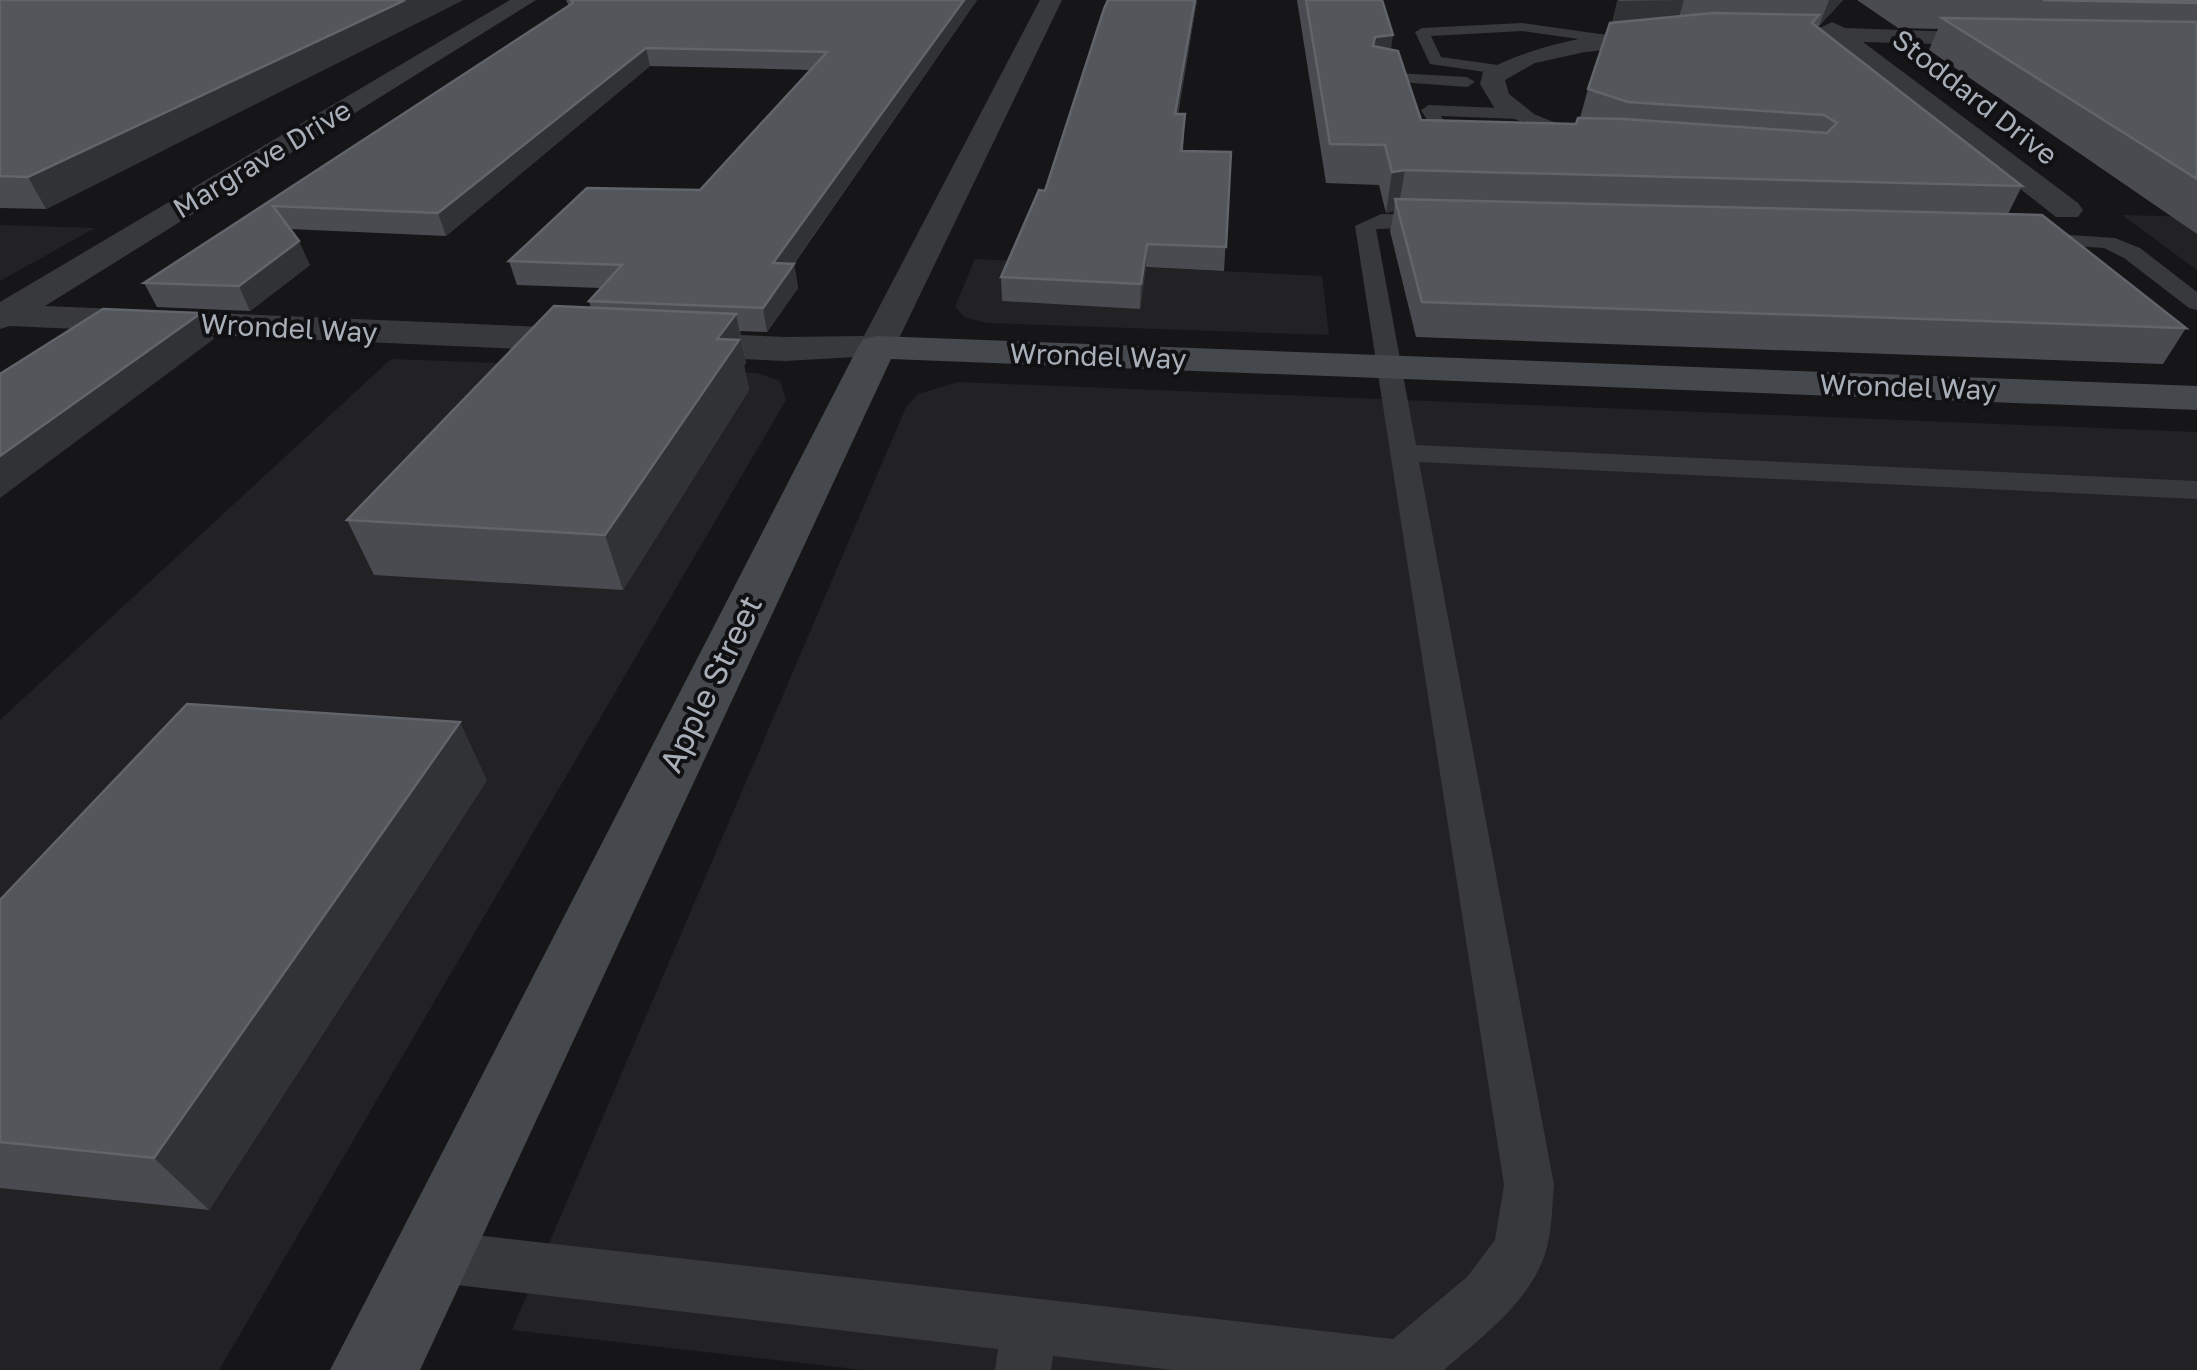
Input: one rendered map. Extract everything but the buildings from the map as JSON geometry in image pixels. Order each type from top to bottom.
[{"type":"street","name":"Margrave Drive","points":[[2,316],[525,0]]},
{"type":"street","name":"Apple Street","points":[[374,1370],[1051,0]]},
{"type":"street","name":"Stoddard Drive","points":[[1810,12],[2067,210]]},
{"type":"street","points":[[1521,114],[1502,102],[1495,76],[1522,57],[1693,29],[2035,40]]},
{"type":"street","name":"Wrondel Way","points":[[2,316],[786,349],[876,348],[2197,398]]},
{"type":"lane","points":[[1495,76],[1435,61],[1422,32],[1522,27],[1628,42]]},
{"type":"lane","points":[[1378,77],[1495,76]]},
{"type":"lane","points":[[1496,146],[1448,141],[1429,110],[1521,114],[1614,148],[1563,148]]},
{"type":"lane","points":[[1402,1369],[1486,1296],[1520,1250],[1529,1186],[1365,226],[1381,220],[1458,221]]},
{"type":"lane","points":[[1995,237],[2108,242],[2132,253],[2197,304]]},
{"type":"lane","points":[[1406,452],[2197,490]]},
{"type":"lane","points":[[431,1256],[1026,1348],[1414,1370]]},
{"type":"shaded area","points":[[2122,215],[2197,217],[2197,270]]},
{"type":"shaded area","points":[[0,225],[95,228],[0,281]]},
{"type":"shaded area","points":[[975,259],[1322,276],[1329,335],[986,323],[964,317],[955,307]]},
{"type":"shaded area","points":[[391,359],[757,373],[780,381],[786,400],[219,1370],[0,1370],[0,720]]},
{"type":"shaded area","points":[[958,382],[2197,432],[2197,1370],[864,1370],[512,1330],[906,407],[918,394]]}]
